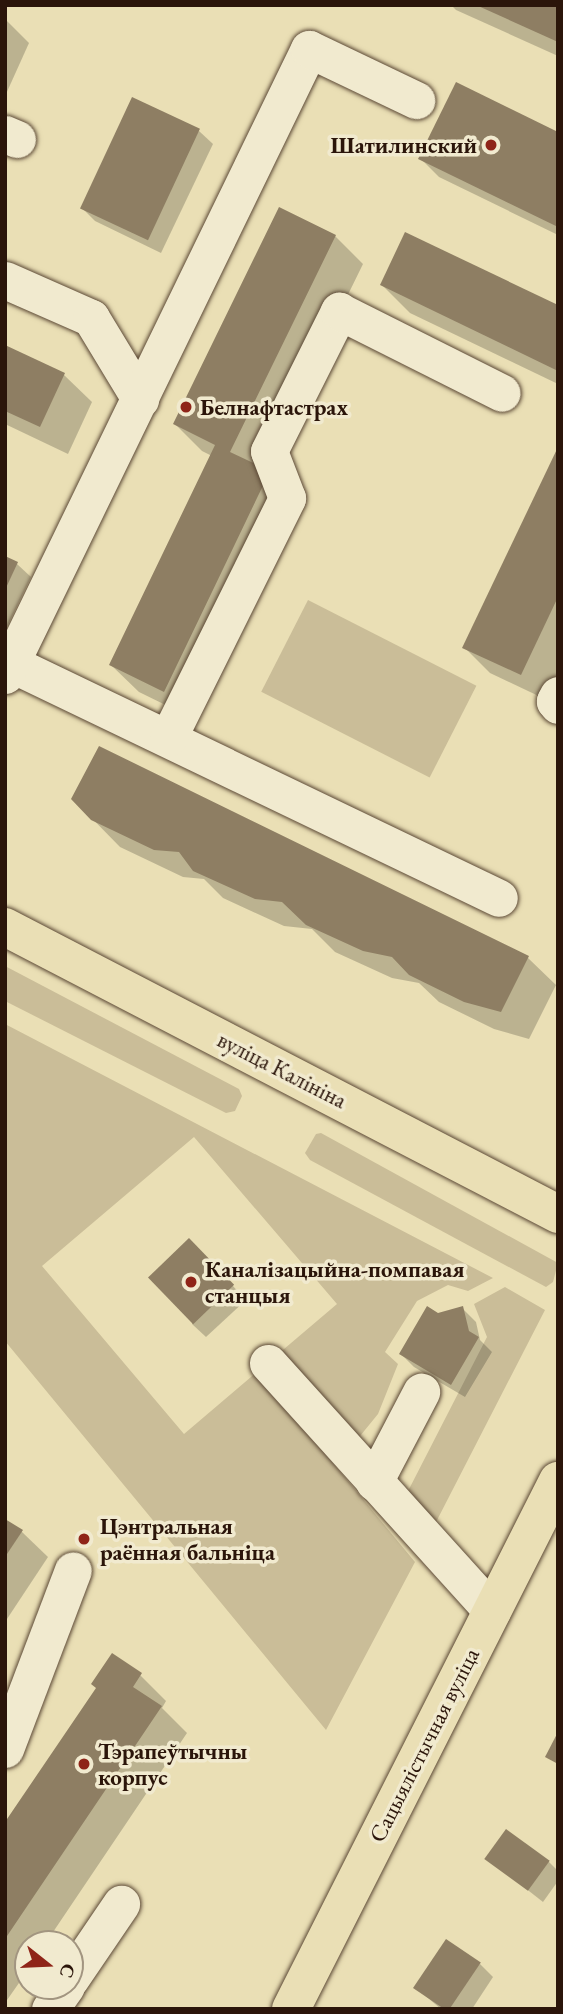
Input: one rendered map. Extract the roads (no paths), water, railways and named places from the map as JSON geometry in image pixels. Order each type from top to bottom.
[{"type":"main road","name":"вуліца Калініна","points":[[5,927],[558,1214]]},
{"type":"main road","name":"Сацыялістычная вуліца","points":[[290,2009],[558,1480]]},
{"type":"lane","points":[[416,100],[309,49],[9,669],[168,738],[499,898]]},
{"type":"lane","points":[[5,280],[91,318],[140,400]]},
{"type":"lane","points":[[168,738],[287,498],[269,452],[339,311],[502,393]]},
{"type":"lane","points":[[558,695],[555,701],[558,705]]},
{"type":"lane","points":[[268,1363],[492,1611]]},
{"type":"lane","points":[[374,1482],[421,1392]]},
{"type":"lane","points":[[5,1749],[73,1570]]},
{"type":"lane","points":[[84,1958],[121,1904]]},
{"type":"place","name":"Шатилинский","points":[[491,145]]},
{"type":"place","name":"Белнафтастрах","points":[[186,407]]},
{"type":"place","name":"Каналізацыйна-помпавая станцыя","points":[[191,1282]]},
{"type":"place","name":"Цэнтральная раённая бальніца","points":[[84,1539]]},
{"type":"place","name":"Тэрапеўтычны корпус","points":[[84,1764]]}]
